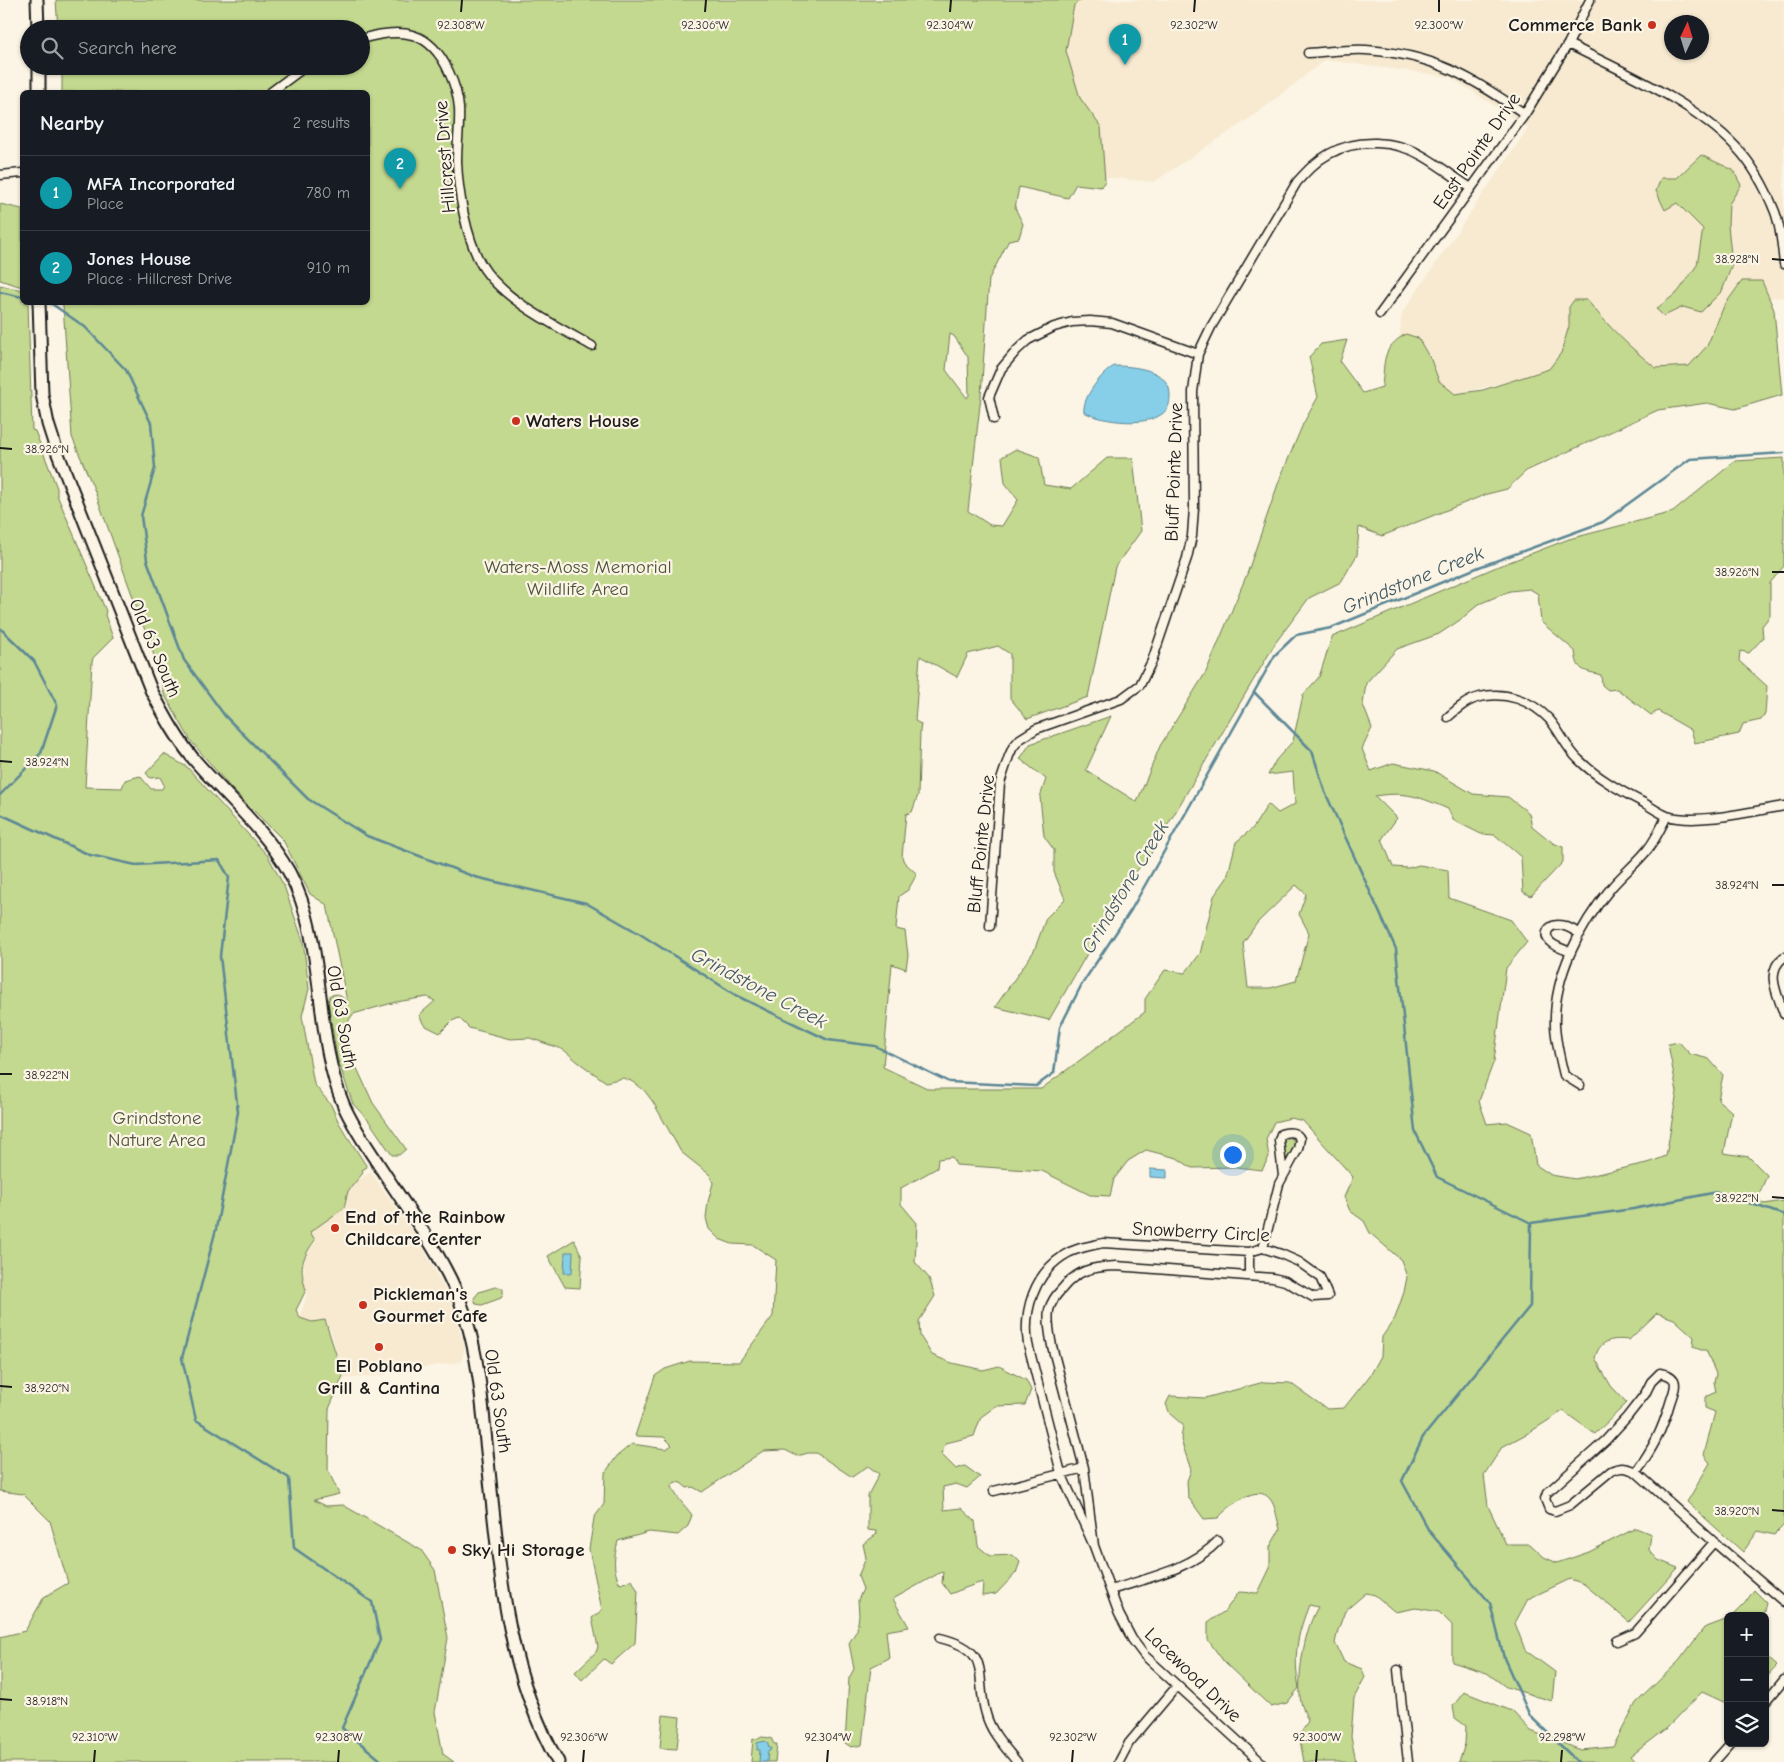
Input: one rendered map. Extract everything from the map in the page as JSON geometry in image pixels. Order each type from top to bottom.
[{"type":"main road","points":[[37,0],[38,20]]},
{"type":"main road","points":[[39,75],[39,90]]},
{"type":"main road","name":"Old 63 South","points":[[39,305],[42,394],[48,424],[56,449],[151,690],[162,711],[195,762],[254,825],[276,852],[290,874],[302,901],[309,927],[329,1063],[343,1104],[355,1129],[442,1262],[462,1306],[476,1354],[502,1583],[512,1641],[522,1678],[542,1735],[558,1762]]},
{"type":"street","name":"East Pointe Drive","points":[[1380,314],[1525,114],[1568,44],[1590,0]]},
{"type":"street","name":"Hillcrest Drive","points":[[370,37],[393,32],[408,34],[422,39],[435,48],[445,63],[458,96],[460,118],[457,160],[460,193],[465,218],[481,264],[496,283],[532,312],[592,346]]},
{"type":"street","points":[[1568,44],[1673,99],[1707,121],[1736,147],[1758,176],[1775,212],[1782,239],[1784,264]]},
{"type":"street","points":[[1308,53],[1366,50],[1428,60],[1441,64],[1478,82],[1525,114]]},
{"type":"street","points":[[274,90],[294,75]]},
{"type":"street","name":"Bluff Pointe Drive","points":[[990,926],[1000,783],[1013,747],[1020,739],[1036,730],[1122,698],[1140,685],[1152,661],[1187,558],[1192,536],[1194,508],[1193,392],[1198,354],[1211,327],[1297,182],[1312,166],[1331,153],[1349,146],[1373,143],[1399,146],[1422,155],[1471,188]]},
{"type":"street","points":[[0,175],[20,173]]},
{"type":"street","points":[[994,418],[989,396],[1000,369],[1028,340],[1054,327],[1090,320],[1112,323],[1198,354]]},
{"type":"street","points":[[1448,717],[1461,706],[1478,697],[1494,695],[1526,702],[1539,710],[1550,721],[1577,758],[1595,774],[1667,816],[1694,820],[1784,806]]},
{"type":"street","points":[[1580,1086],[1564,1075],[1558,1050],[1555,1026],[1556,1006],[1564,968],[1580,934],[1597,906],[1648,848],[1667,816]]},
{"type":"street","points":[[1571,952],[1555,946],[1549,941],[1547,934],[1549,929],[1553,925],[1560,924],[1580,934]]},
{"type":"street","points":[[1784,957],[1773,971],[1773,979],[1784,1014]]},
{"type":"street","points":[[1263,1248],[1277,1193],[1300,1140],[1298,1135],[1292,1132],[1282,1134],[1279,1140],[1283,1176]]},
{"type":"street","name":"Snowberry Circle","points":[[1103,1243],[1250,1252],[1263,1248],[1299,1262],[1320,1277],[1328,1296],[1313,1297],[1285,1281],[1273,1278],[1116,1266],[1084,1270],[1069,1279],[1056,1295],[1049,1310],[1049,1329],[1084,1468],[1094,1546],[1062,1473],[1026,1331],[1032,1295],[1041,1278],[1064,1256],[1079,1249],[1103,1243]]},
{"type":"street","points":[[1249,1276],[1250,1252]]},
{"type":"street","points":[[1636,1472],[1652,1450],[1661,1433],[1675,1384],[1674,1380],[1666,1374],[1656,1376],[1627,1417],[1606,1440],[1552,1488],[1545,1499],[1546,1505],[1549,1509],[1561,1510],[1616,1468],[1626,1468],[1636,1472],[1784,1602]]},
{"type":"street","points":[[994,1491],[1084,1468]]},
{"type":"street","points":[[1111,1590],[1185,1564],[1208,1552],[1218,1540]]},
{"type":"street","points":[[1617,1641],[1635,1633],[1714,1542]]},
{"type":"street","name":"Lacewood Drive","points":[[1094,1546],[1119,1614],[1132,1639],[1144,1655],[1262,1762]]},
{"type":"street","points":[[940,1638],[964,1646],[977,1660],[981,1671],[986,1715],[993,1732],[1017,1762]]},
{"type":"street","points":[[1398,1670],[1408,1762]]},
{"type":"street","points":[[1766,1702],[1784,1680]]},
{"type":"street","points":[[1119,1762],[1129,1743],[1177,1686]]},
{"type":"street","points":[[1714,1762],[1728,1747]]},
{"type":"shaded area","points":[[1061,0],[1784,0],[1784,297],[1734,300],[1717,338],[1691,369],[1556,370],[1392,410],[1402,313],[1528,128],[1450,77],[1325,60],[1256,114],[1154,182],[1049,172]]},
{"type":"shaded area","points":[[371,1172],[420,1242],[450,1299],[465,1347],[461,1362],[385,1373],[386,1375],[344,1379],[330,1328],[311,1326],[299,1320],[307,1295],[303,1275],[305,1257],[316,1241],[300,1219]]},
{"type":"green space","name":"Waters-Moss Memorial Wildlife Area","points":[[56,0],[1081,0],[1074,5],[1066,51],[1080,98],[1101,127],[1105,181],[1101,187],[1076,184],[1068,198],[1019,187],[1015,208],[1023,224],[1019,238],[1009,240],[989,279],[981,396],[968,511],[990,525],[1002,526],[1018,500],[1005,483],[1002,457],[1016,449],[1039,457],[1044,485],[1071,489],[1107,458],[1133,458],[1141,531],[1115,567],[1088,697],[1027,719],[1010,698],[1010,654],[998,646],[968,654],[957,677],[920,656],[915,721],[921,724],[918,795],[912,812],[906,814],[902,857],[904,862],[917,874],[908,890],[899,896],[896,929],[905,931],[908,955],[906,969],[892,964],[883,1067],[929,1089],[1041,1089],[1145,1012],[1145,999],[1165,970],[1185,973],[1200,954],[1214,896],[1227,878],[1236,842],[1253,828],[1268,804],[1278,813],[1295,804],[1293,772],[1268,775],[1276,760],[1293,741],[1303,695],[1319,677],[1332,637],[1494,568],[1569,539],[1673,512],[1735,461],[1784,458],[1784,566],[1770,583],[1770,616],[1762,626],[1763,638],[1749,653],[1740,651],[1739,661],[1767,686],[1765,714],[1761,720],[1743,724],[1739,734],[1695,743],[1691,730],[1658,711],[1651,715],[1617,689],[1608,690],[1602,685],[1601,675],[1579,667],[1575,651],[1541,622],[1538,594],[1530,589],[1510,591],[1479,604],[1439,634],[1397,649],[1366,683],[1363,705],[1372,728],[1362,749],[1371,771],[1393,763],[1434,771],[1473,794],[1508,797],[1529,813],[1532,826],[1553,843],[1563,847],[1563,862],[1531,896],[1523,892],[1521,857],[1495,835],[1481,834],[1453,820],[1448,809],[1421,798],[1396,794],[1375,796],[1397,818],[1382,839],[1393,867],[1408,868],[1419,865],[1448,870],[1449,898],[1511,920],[1527,942],[1506,968],[1494,1061],[1479,1101],[1487,1124],[1507,1122],[1531,1133],[1536,1165],[1551,1175],[1575,1179],[1651,1162],[1666,1156],[1677,1092],[1668,1044],[1679,1042],[1690,1054],[1709,1059],[1723,1075],[1718,1100],[1732,1112],[1724,1153],[1749,1157],[1767,1175],[1758,1198],[1764,1204],[1784,1201],[1784,1525],[1774,1535],[1758,1531],[1743,1552],[1687,1502],[1710,1463],[1704,1455],[1715,1412],[1705,1408],[1705,1397],[1716,1392],[1714,1382],[1716,1374],[1706,1350],[1693,1347],[1694,1337],[1674,1319],[1657,1313],[1629,1340],[1612,1340],[1603,1344],[1597,1352],[1595,1358],[1611,1386],[1627,1403],[1595,1434],[1563,1411],[1502,1447],[1484,1475],[1488,1506],[1506,1544],[1530,1544],[1544,1557],[1557,1563],[1589,1552],[1636,1528],[1651,1534],[1649,1550],[1658,1560],[1678,1568],[1629,1622],[1584,1584],[1570,1579],[1528,1599],[1515,1623],[1525,1650],[1555,1672],[1552,1701],[1506,1687],[1487,1673],[1452,1662],[1452,1625],[1439,1612],[1416,1608],[1395,1612],[1375,1595],[1366,1593],[1345,1611],[1335,1643],[1344,1662],[1362,1669],[1365,1677],[1354,1698],[1351,1737],[1356,1762],[1304,1762],[1299,1735],[1308,1721],[1300,1698],[1300,1674],[1309,1626],[1318,1607],[1309,1605],[1299,1636],[1296,1666],[1299,1688],[1287,1703],[1271,1707],[1224,1662],[1208,1640],[1208,1622],[1225,1611],[1239,1592],[1258,1593],[1270,1568],[1270,1547],[1280,1529],[1275,1509],[1270,1499],[1264,1494],[1258,1493],[1235,1503],[1218,1518],[1204,1519],[1188,1497],[1187,1481],[1191,1470],[1181,1440],[1183,1425],[1170,1414],[1166,1404],[1170,1396],[1205,1398],[1264,1382],[1290,1383],[1327,1409],[1344,1408],[1371,1374],[1381,1356],[1382,1337],[1395,1318],[1407,1277],[1401,1260],[1370,1233],[1364,1221],[1350,1211],[1344,1197],[1353,1177],[1303,1121],[1291,1118],[1274,1122],[1266,1139],[1269,1157],[1262,1170],[1236,1167],[1192,1168],[1177,1158],[1146,1150],[1128,1161],[1114,1179],[1110,1196],[1090,1195],[1042,1171],[956,1165],[952,1157],[938,1159],[937,1168],[901,1188],[901,1204],[917,1223],[915,1262],[929,1278],[935,1296],[919,1321],[920,1336],[932,1355],[952,1363],[983,1370],[999,1366],[1026,1380],[1031,1390],[1025,1405],[996,1406],[981,1417],[974,1436],[946,1443],[941,1454],[956,1469],[965,1466],[980,1477],[967,1488],[956,1484],[943,1487],[944,1510],[961,1508],[975,1521],[978,1546],[990,1556],[1013,1555],[1020,1562],[1016,1573],[996,1594],[982,1596],[983,1582],[950,1594],[942,1583],[943,1571],[893,1599],[909,1627],[886,1631],[889,1658],[871,1667],[862,1745],[851,1747],[845,1743],[849,1678],[854,1669],[849,1643],[857,1630],[858,1600],[863,1589],[858,1576],[866,1558],[863,1544],[877,1534],[876,1531],[868,1530],[868,1495],[879,1474],[868,1466],[852,1477],[816,1453],[797,1456],[785,1450],[763,1451],[702,1492],[693,1487],[687,1488],[681,1483],[675,1482],[672,1486],[673,1490],[692,1515],[688,1526],[678,1535],[649,1532],[618,1541],[614,1563],[617,1579],[620,1584],[632,1580],[638,1591],[635,1643],[611,1664],[604,1659],[582,1680],[575,1672],[596,1652],[598,1647],[592,1618],[602,1610],[589,1549],[594,1518],[604,1504],[605,1473],[617,1456],[632,1444],[666,1449],[672,1445],[664,1437],[635,1436],[655,1376],[665,1369],[690,1361],[739,1362],[773,1316],[776,1260],[753,1245],[732,1244],[719,1239],[709,1229],[706,1218],[713,1183],[710,1175],[681,1152],[653,1102],[644,1090],[623,1078],[606,1082],[564,1050],[530,1038],[510,1039],[469,1028],[459,1018],[452,1021],[440,1033],[424,1025],[419,1015],[435,1001],[427,997],[396,1002],[353,1014],[344,1028],[349,1051],[373,1103],[406,1149],[399,1155],[392,1155],[369,1121],[353,1104],[337,1058],[328,1002],[330,995],[338,994],[347,1001],[327,905],[310,894],[283,840],[230,787],[191,741],[164,694],[160,672],[94,489],[72,437],[63,305],[370,305],[370,90],[62,90],[62,75],[370,75],[370,20],[57,20]],"holes":[[[950,334],[954,336],[968,357],[969,395],[967,398],[946,370]],[[1296,885],[1306,894],[1299,914],[1309,933],[1296,981],[1270,988],[1248,988],[1243,943],[1257,923]]]},
{"type":"green space","points":[[1701,155],[1733,170],[1741,185],[1729,204],[1728,225],[1732,265],[1722,291],[1701,312],[1683,307],[1664,316],[1656,309],[1678,292],[1697,265],[1703,229],[1677,203],[1665,210],[1656,191],[1661,178],[1677,178]]},
{"type":"green space","points":[[0,204],[20,209],[20,286],[0,280]]},
{"type":"green space","points":[[1742,281],[1762,281],[1774,310],[1782,395],[1735,409],[1707,403],[1658,410],[1526,471],[1507,489],[1487,494],[1382,536],[1359,527],[1357,555],[1341,582],[1309,598],[1276,642],[1150,855],[1130,879],[1049,1020],[995,1007],[1034,951],[1046,918],[1065,899],[1054,872],[1054,850],[1044,836],[1040,797],[1046,779],[1020,759],[1030,744],[1111,716],[1086,770],[1137,802],[1160,746],[1206,672],[1247,574],[1279,481],[1303,424],[1318,397],[1309,357],[1321,344],[1347,340],[1340,362],[1363,393],[1382,387],[1384,362],[1388,350],[1398,339],[1406,334],[1418,338],[1431,360],[1439,381],[1455,394],[1483,390],[1549,369],[1561,353],[1569,326],[1569,307],[1574,300],[1587,300],[1637,353],[1656,368],[1689,366],[1707,346],[1724,306]]},
{"type":"green space","name":"Grindstone Nature Area","points":[[0,285],[20,290],[20,305],[28,305],[32,430],[35,431],[57,488],[57,495],[106,611],[105,615],[113,638],[93,658],[92,662],[85,787],[122,788],[125,780],[140,776],[151,789],[162,789],[164,785],[160,777],[150,778],[146,773],[164,754],[187,767],[268,856],[284,886],[303,941],[309,989],[302,1016],[314,1084],[331,1105],[339,1123],[367,1167],[362,1170],[363,1173],[348,1191],[344,1208],[310,1232],[315,1240],[304,1259],[302,1269],[306,1290],[296,1310],[300,1318],[312,1322],[325,1320],[343,1376],[329,1409],[328,1470],[339,1494],[314,1500],[326,1506],[343,1505],[421,1550],[435,1570],[448,1638],[435,1712],[443,1754],[454,1762],[0,1762],[0,1637],[25,1631],[44,1597],[68,1583],[50,1521],[23,1494],[0,1491]]},
{"type":"green space","points":[[1290,1137],[1295,1142],[1289,1158],[1286,1160],[1283,1141]]},
{"type":"green space","points":[[574,1240],[582,1256],[580,1288],[565,1287],[548,1256]]},
{"type":"green space","points":[[495,1287],[503,1289],[501,1298],[482,1305],[476,1304],[474,1298],[479,1292]]},
{"type":"green space","points":[[1754,1590],[1766,1602],[1764,1612],[1736,1612]]},
{"type":"green space","points":[[1724,1620],[1724,1702],[1702,1692],[1666,1729],[1631,1756],[1636,1762],[1459,1762],[1465,1744],[1466,1726],[1455,1718],[1453,1706],[1464,1692],[1512,1711],[1531,1731],[1581,1750],[1613,1747],[1636,1703],[1679,1661],[1704,1628]]},
{"type":"green space","points":[[1769,1659],[1777,1666],[1769,1675]]},
{"type":"green space","points":[[663,1715],[680,1717],[677,1749],[660,1748]]},
{"type":"green space","points":[[771,1738],[774,1744],[777,1744],[775,1762],[751,1762],[753,1739]]},
{"type":"water","points":[[1114,366],[1140,368],[1157,374],[1164,379],[1170,394],[1167,409],[1151,419],[1127,422],[1103,419],[1084,412],[1084,406],[1089,393],[1104,374]]},
{"type":"water","points":[[1150,1169],[1167,1170],[1167,1178],[1150,1177]]},
{"type":"water","points":[[565,1252],[573,1252],[572,1273],[564,1273]]},
{"type":"water","points":[[765,1741],[768,1743],[769,1748],[771,1748],[768,1751],[767,1762],[759,1762],[760,1750],[757,1750],[757,1743]]},
{"type":"waterway","name":"Grindstone Creek","points":[[0,292],[20,297]]},
{"type":"waterway","name":"Grindstone Creek","points":[[53,305],[85,327],[126,370],[151,423],[155,468],[141,516],[147,560],[184,660],[225,716],[308,799],[367,836],[475,877],[586,903],[640,934],[737,996],[828,1040],[875,1046],[949,1082],[1036,1086],[1054,1073],[1060,1027],[1082,984],[1131,910],[1275,655],[1296,635],[1331,628],[1479,567],[1603,522],[1690,459],[1784,453]]},
{"type":"waterway","name":"Grindstone Creek","points":[[0,628],[34,661],[57,705],[41,753],[0,795]]},
{"type":"waterway","points":[[1255,693],[1312,751],[1325,792],[1396,949],[1415,1131],[1437,1177],[1531,1223],[1530,1306],[1423,1437],[1402,1481],[1429,1531],[1490,1603],[1504,1658],[1530,1716],[1578,1762]]},
{"type":"waterway","points":[[0,814],[90,855],[136,865],[219,860],[229,877],[220,956],[238,1112],[216,1229],[182,1358],[196,1420],[289,1478],[294,1548],[372,1602],[380,1640],[342,1728],[383,1762]]},
{"type":"waterway","points":[[1531,1223],[1633,1209],[1717,1192],[1784,1215]]},
{"type":"place","name":"Commerce Bank","points":[[1652,25]]},
{"type":"place","name":"MFA Incorporated","points":[[1125,65]]},
{"type":"place","name":"Jones House","points":[[400,189]]},
{"type":"place","name":"Waters House","points":[[516,421]]},
{"type":"place","name":"End of the Rainbow Childcare Center","points":[[335,1228]]},
{"type":"place","name":"Pickleman's Gourmet Cafe","points":[[363,1305]]},
{"type":"place","name":"El Poblano Grill & Cantina","points":[[379,1347]]},
{"type":"place","name":"Sky Hi Storage","points":[[452,1550]]}]
